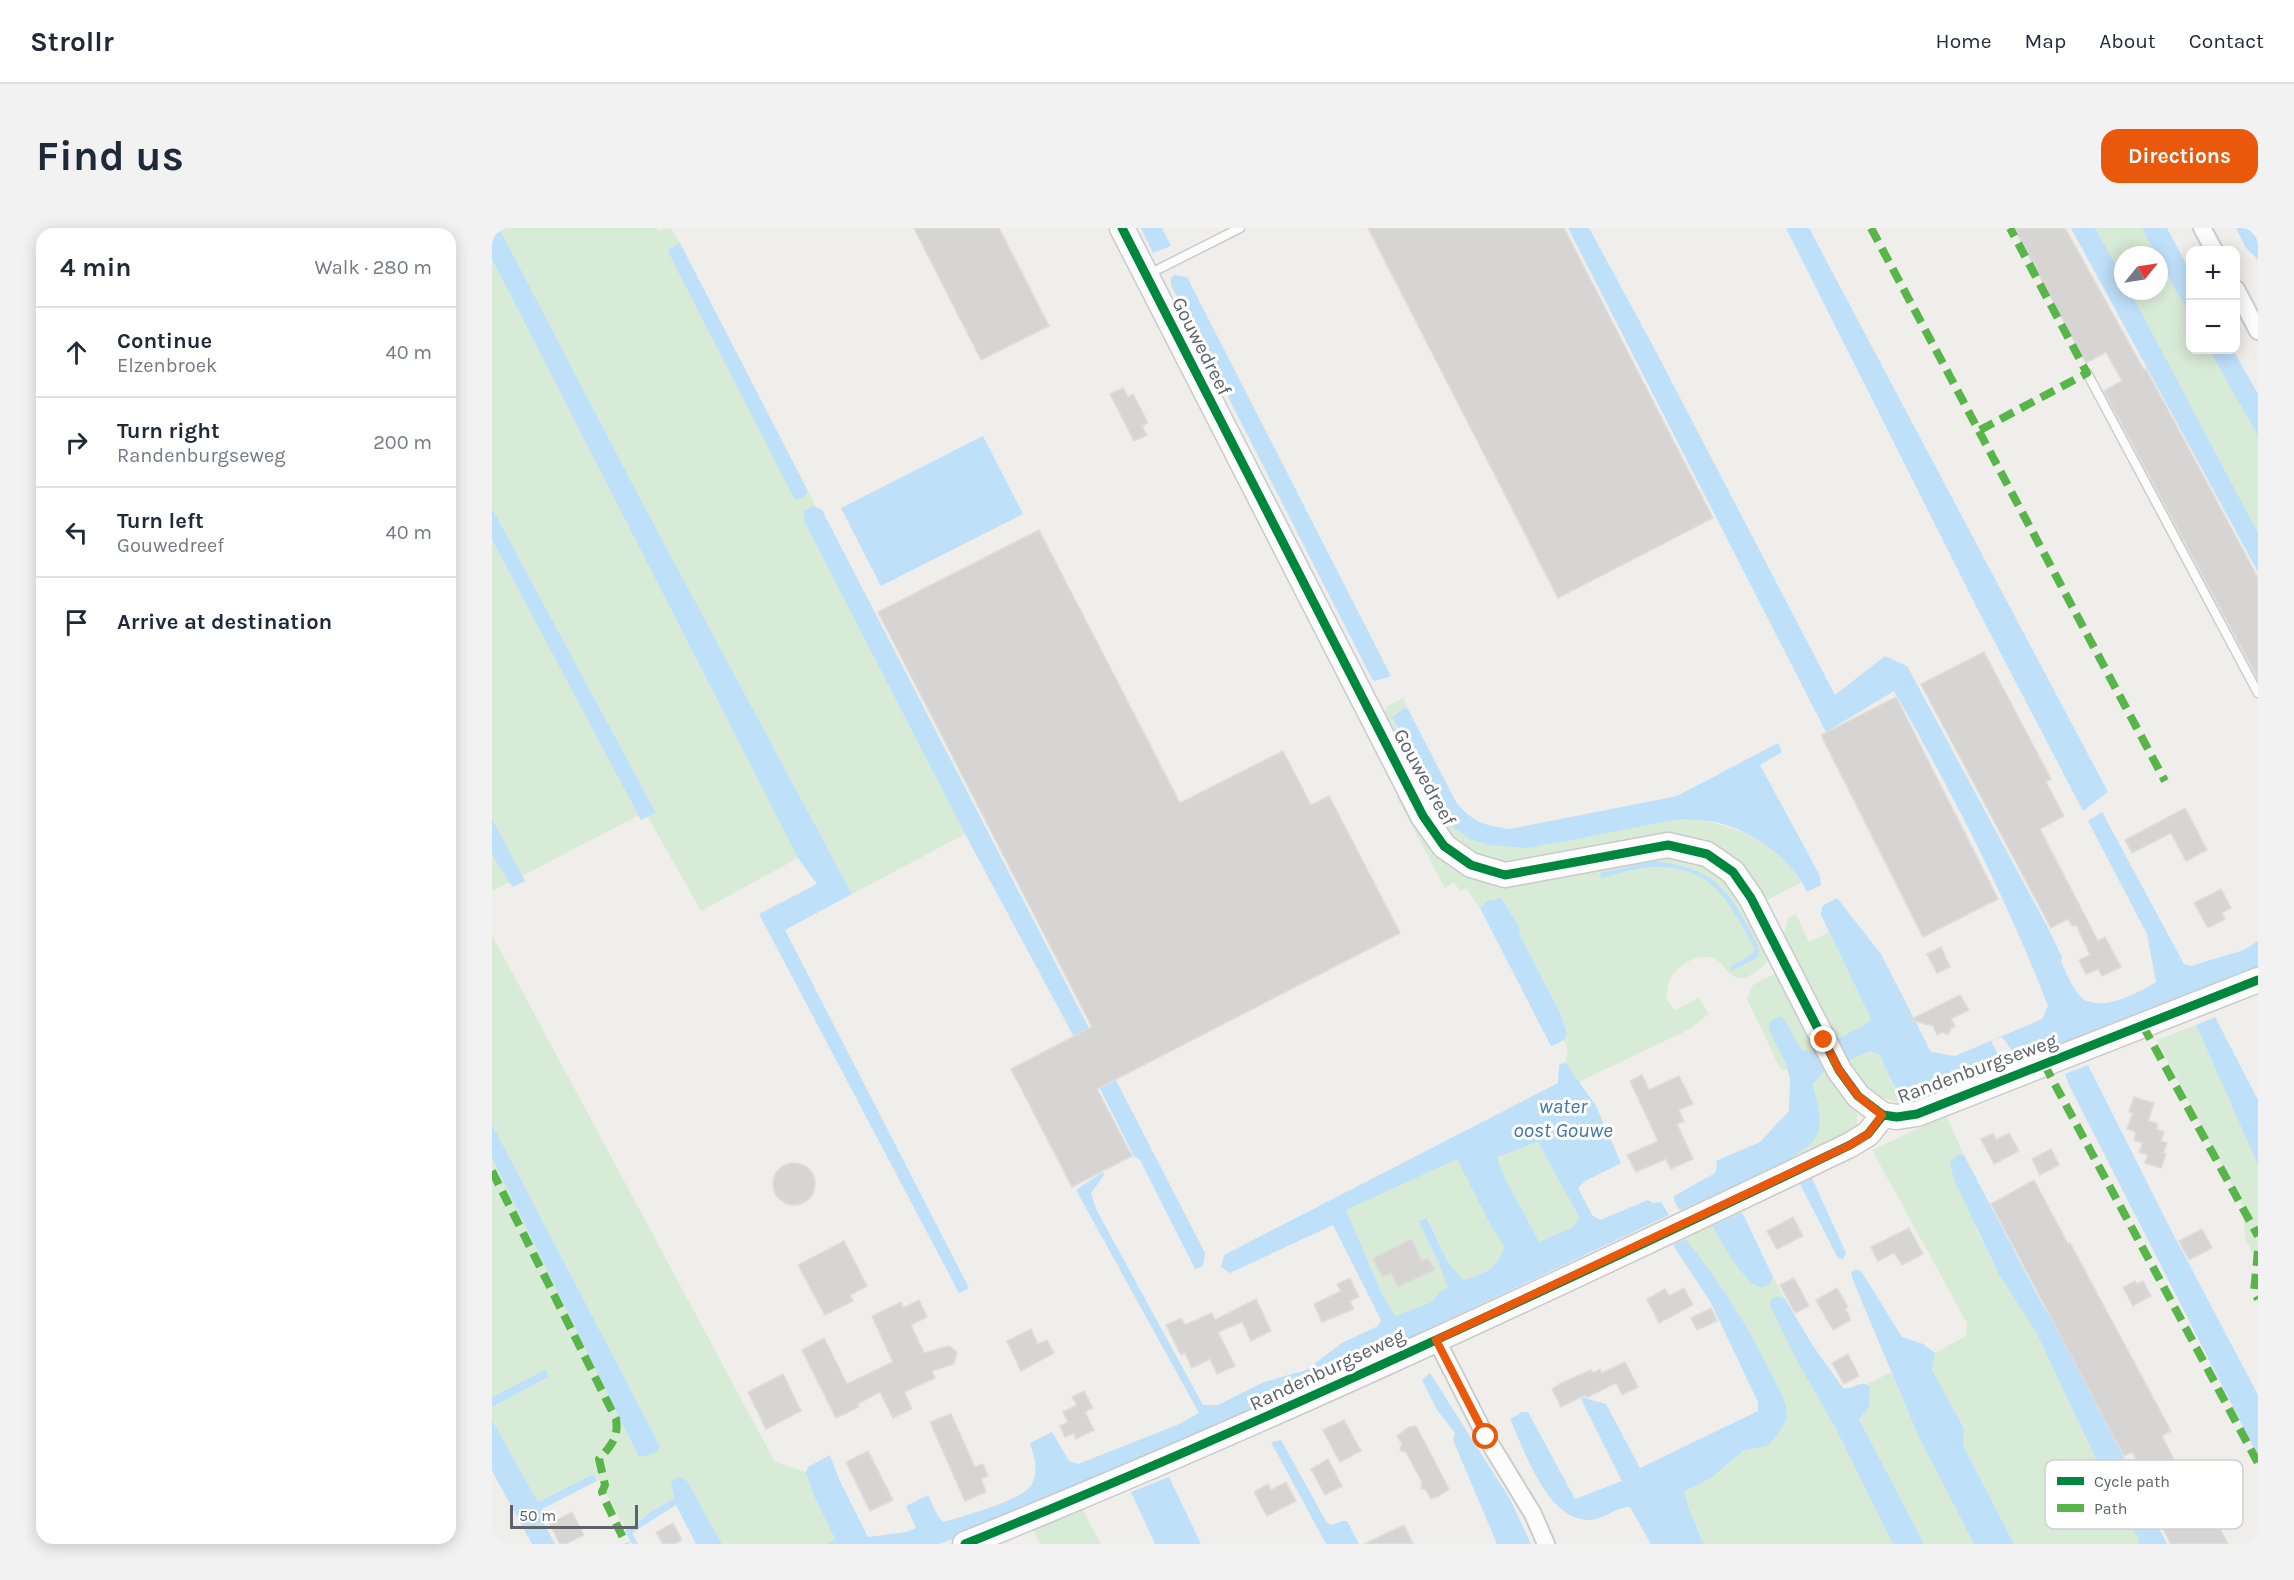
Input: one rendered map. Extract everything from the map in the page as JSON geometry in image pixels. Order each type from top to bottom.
[{"type":"street","name":"Gouwedreef","points":[[1122,228],[1423,816],[1444,846],[1471,865],[1505,875],[1668,845],[1707,854],[1733,872],[1752,898],[1839,1070],[1858,1096],[1882,1115]]},
{"type":"street","points":[[2202,228],[2212,246]]},
{"type":"street","points":[[2240,299],[2258,331]]},
{"type":"street","name":"Randenburgseweg","points":[[965,1544],[1191,1450],[1436,1340],[1850,1145],[1868,1134],[1882,1115],[1897,1118],[1917,1114],[2258,980]]},
{"type":"street","points":[[1436,1340],[1486,1437],[1533,1514],[1546,1544]]},
{"type":"lane","points":[[1146,275],[1240,228]]},
{"type":"lane","points":[[2087,373],[2258,693]]},
{"type":"green space","points":[[499,228],[657,228],[658,231],[671,228],[680,243],[667,251],[807,495],[808,491],[816,507],[813,506],[804,515],[804,521],[965,834],[852,894],[644,506]]},
{"type":"green space","points":[[2095,228],[2142,228],[2152,246],[2114,246],[2114,263]]},
{"type":"green space","points":[[492,259],[798,858],[701,911],[648,817],[656,813],[492,508]]},
{"type":"green space","points":[[2168,276],[2186,309],[2186,354],[2211,354],[2258,436],[2258,533],[2135,300],[2168,300]]},
{"type":"green space","points":[[492,540],[639,815],[522,876],[492,819]]},
{"type":"green space","points":[[1403,698],[1408,709],[1399,711],[1392,717],[1444,814],[1470,839],[1577,834],[1612,831],[1672,819],[1696,820],[1732,828],[1766,845],[1793,868],[1802,882],[1765,901],[1704,841],[1666,835],[1507,863],[1476,854],[1459,844],[1435,821],[1383,718],[1386,707]]},
{"type":"green space","points":[[1396,796],[1411,809],[1438,853],[1472,877],[1669,855],[1705,866],[1720,875],[1735,889],[1772,954],[1755,973],[1743,978],[1732,975],[1715,959],[1702,957],[1689,961],[1677,970],[1669,981],[1666,999],[1675,1010],[1699,998],[1709,1014],[1688,1030],[1570,1086],[1565,1062],[1568,1051],[1564,1040],[1567,1034],[1562,1017],[1503,898],[1488,901],[1480,908],[1466,888],[1460,891],[1454,882],[1445,888]],"holes":[[[1654,861],[1703,874],[1723,888],[1759,952],[1730,967],[1752,954],[1754,948],[1728,903],[1706,881],[1676,868],[1656,867],[1601,877]]]},
{"type":"green space","points":[[492,854],[510,882],[492,891]]},
{"type":"green space","points":[[1796,914],[1809,942],[1829,932],[1871,1019],[1836,1040],[1783,938],[1788,918]]},
{"type":"green space","points":[[492,935],[775,1462],[806,1472],[813,1494],[835,1539],[827,1544],[722,1544],[687,1481],[673,1493],[674,1498],[626,1530],[599,1480],[597,1481],[594,1475],[538,1502],[492,1420],[492,1407],[548,1377],[545,1370],[492,1397],[492,1158],[639,1456],[655,1453],[660,1446],[492,1124]]},
{"type":"green space","points":[[1776,973],[1819,1049],[1799,1069],[1781,1070],[1747,999],[1753,985]]},
{"type":"green space","points":[[2196,1025],[2258,1165],[2258,1264],[2245,1238],[2243,1207],[2157,1040]]},
{"type":"green space","points":[[1869,1051],[1880,1055],[1891,1082],[1932,1096],[1999,1066],[2001,1072],[1910,1104],[1879,1096],[1859,1080],[1846,1061]]},
{"type":"green space","points":[[1830,1070],[1846,1099],[1857,1111],[1857,1127],[1848,1137],[1682,1215],[1679,1210],[1788,1159],[1821,1121],[1813,1086],[1824,1072]]},
{"type":"green space","points":[[1946,1116],[1964,1155],[1959,1155],[1977,1231],[1998,1273],[2037,1334],[2096,1460],[2045,1460],[2045,1529],[2133,1529],[2139,1540],[2137,1544],[2014,1544],[1963,1445],[1963,1429],[1932,1370],[1935,1353],[1966,1336],[1967,1323],[1872,1150]]},
{"type":"green space","points":[[1538,1142],[1579,1217],[1573,1227],[1539,1243],[1505,1178],[1497,1157]]},
{"type":"green space","points":[[1457,1158],[1492,1228],[1504,1245],[1502,1253],[1489,1269],[1463,1280],[1448,1262],[1428,1218],[1418,1221],[1449,1287],[1440,1292],[1430,1303],[1395,1317],[1382,1294],[1346,1210]]},
{"type":"green space","points":[[1712,1226],[1735,1263],[1770,1283],[1773,1277],[1785,1299],[1778,1296],[1786,1335],[1797,1361],[1835,1427],[1893,1544],[1704,1544],[1690,1512],[1684,1491],[1710,1479],[1743,1451],[1769,1445],[1783,1426],[1787,1414],[1780,1392],[1745,1324],[1711,1272],[1685,1239]]},
{"type":"green space","points":[[1891,1372],[1918,1435],[1974,1544],[1924,1544],[1859,1419],[1869,1407],[1870,1386],[1868,1384]]},
{"type":"green space","points":[[1083,1510],[1101,1544],[1040,1544],[1033,1529]]},
{"type":"water","points":[[492,228],[499,228],[644,506],[852,894],[785,930],[969,1288],[959,1293],[759,914],[817,884],[798,858],[492,259]]},
{"type":"water","points":[[1141,228],[1162,228],[1171,246],[1153,253]]},
{"type":"water","points":[[1568,228],[1589,228],[1835,695],[1885,656],[1907,666],[2048,928],[2062,957],[2061,961],[2079,995],[2090,1002],[2109,1002],[2130,996],[2156,982],[2147,934],[2088,821],[2102,812],[2184,964],[2191,966],[2244,950],[2258,941],[2258,966],[2131,1019],[2014,1060],[1934,1095],[1916,1097],[1902,1092],[1892,1082],[1880,1055],[1869,1051],[1824,1072],[1813,1085],[1820,1123],[1817,1135],[1809,1145],[1775,1167],[1679,1210],[1674,1196],[1715,1173],[1716,1161],[1760,1142],[1789,1111],[1790,1080],[1786,1063],[1769,1031],[1769,1022],[1780,1016],[1798,1044],[1807,1051],[1813,1052],[1866,1024],[1871,1019],[1821,915],[1822,906],[1837,898],[1881,954],[1931,1052],[1955,1056],[2042,1019],[2048,1006],[2032,965],[1977,846],[1894,691],[1826,732]]},
{"type":"water","points":[[1786,228],[1809,228],[2108,792],[2083,811],[1977,608]]},
{"type":"water","points":[[2071,228],[2095,228],[2114,262],[2114,300],[2135,300],[2258,533],[2258,572]]},
{"type":"water","points":[[2142,228],[2167,228],[2186,264],[2186,309],[2168,276],[2168,246],[2152,246]]},
{"type":"water","points":[[2236,228],[2258,228],[2258,260],[2246,248]]},
{"type":"water","points":[[680,243],[808,491],[801,498],[795,500],[667,250]]},
{"type":"water","points":[[1174,275],[1187,277],[1391,676],[1375,681],[1372,679],[1171,285],[1171,278]]},
{"type":"water","points":[[2211,354],[2235,354],[2258,394],[2258,436]]},
{"type":"water","points":[[983,436],[1023,514],[881,586],[841,508]]},
{"type":"water","points":[[813,506],[822,510],[1205,1253],[1203,1266],[1195,1269],[1140,1160],[1134,1156],[804,521],[804,511]]},
{"type":"water","points":[[492,508],[656,813],[641,820],[492,540]]},
{"type":"water","points":[[1404,708],[1408,709],[1456,802],[1462,809],[1480,822],[1510,829],[1677,796],[1778,743],[1782,752],[1760,765],[1820,876],[1821,885],[1807,892],[1793,870],[1762,843],[1738,830],[1708,821],[1679,819],[1529,848],[1490,845],[1470,839],[1454,828],[1444,814],[1392,717]]},
{"type":"water","points":[[492,819],[525,881],[513,887],[492,854]]},
{"type":"water","points":[[1654,861],[1694,870],[1720,886],[1739,910],[1758,945],[1757,958],[1731,971],[1730,967],[1752,954],[1754,948],[1728,903],[1706,881],[1692,873],[1676,868],[1649,867],[1601,878],[1600,873]]},
{"type":"water","points":[[1502,898],[1519,927],[1520,935],[1562,1017],[1567,1034],[1564,1040],[1551,1046],[1480,908],[1487,901]]},
{"type":"water","points":[[2215,1017],[2258,1100],[2258,1165],[2196,1025]]},
{"type":"water","name":"water oost Gouwe","points":[[1565,1062],[1596,1106],[1621,1163],[1585,1181],[1578,1188],[1592,1215],[1600,1220],[1648,1200],[1653,1203],[1661,1202],[1669,1215],[1317,1382],[1002,1520],[939,1544],[827,1544],[835,1539],[813,1494],[806,1472],[808,1467],[830,1455],[839,1479],[868,1537],[907,1532],[916,1528],[906,1506],[928,1495],[943,1522],[992,1507],[1018,1496],[1027,1490],[1034,1479],[1035,1464],[1030,1443],[1052,1432],[1069,1461],[1078,1464],[1177,1425],[1199,1413],[1076,1190],[1103,1172],[1104,1175],[1091,1193],[1096,1209],[1203,1405],[1218,1405],[1264,1382],[1306,1370],[1342,1343],[1378,1326],[1381,1320],[1333,1225],[1230,1273],[1221,1267],[1224,1255],[1558,1083],[1559,1065]],"holes":[[[1538,1142],[1579,1217],[1573,1227],[1539,1242],[1505,1178],[1497,1157]],[[1457,1159],[1492,1228],[1504,1246],[1502,1254],[1489,1269],[1463,1280],[1448,1262],[1427,1218],[1418,1221],[1448,1287],[1430,1303],[1395,1316],[1382,1294],[1346,1210]]]},
{"type":"water","points":[[2088,1065],[2258,1395],[2258,1456],[2069,1085],[2065,1074]]},
{"type":"water","points":[[492,1124],[660,1446],[655,1453],[639,1457],[492,1158]]},
{"type":"water","points":[[1964,1155],[2042,1304],[2069,1348],[2125,1460],[2096,1460],[2037,1334],[1998,1273],[1955,1182],[1950,1165],[1951,1160]]},
{"type":"water","points":[[1812,1178],[1846,1253],[1843,1259],[1838,1258],[1800,1184]]},
{"type":"water","points":[[1742,1212],[1773,1277],[1767,1286],[1759,1287],[1750,1281],[1731,1257],[1712,1226]]},
{"type":"water","points":[[1685,1239],[1723,1289],[1745,1324],[1780,1392],[1787,1414],[1783,1426],[1769,1445],[1743,1451],[1710,1479],[1684,1491],[1690,1512],[1704,1544],[1651,1544],[1630,1507],[1591,1520],[1576,1518],[1562,1510],[1540,1482],[1510,1419],[1522,1412],[1528,1412],[1575,1499],[1622,1481],[1580,1397],[1606,1404],[1640,1468],[1758,1411],[1758,1402],[1711,1303],[1673,1245]]},
{"type":"water","points":[[1856,1269],[1861,1271],[1902,1337],[1923,1344],[1935,1353],[1932,1370],[1964,1429],[1963,1445],[2014,1544],[1974,1544],[1918,1435],[1854,1283],[1851,1272]]},
{"type":"water","points":[[1778,1296],[1785,1299],[1813,1346],[1843,1388],[1860,1384],[1870,1386],[1869,1407],[1859,1419],[1924,1544],[1893,1544],[1835,1427],[1797,1361],[1770,1305],[1771,1299]]},
{"type":"water","points":[[545,1370],[548,1377],[492,1407],[492,1397]]},
{"type":"water","points":[[1430,1373],[1511,1501],[1531,1544],[1497,1544],[1453,1440],[1455,1433],[1437,1410],[1422,1380]]},
{"type":"water","points":[[492,1420],[538,1502],[594,1474],[597,1481],[542,1509],[540,1516],[555,1544],[532,1544],[492,1471]]},
{"type":"water","points":[[1281,1440],[1327,1523],[1332,1525],[1347,1521],[1359,1544],[1326,1544],[1271,1442]]},
{"type":"water","points":[[680,1477],[687,1481],[722,1544],[696,1544],[676,1505],[632,1533],[638,1544],[632,1544],[625,1531],[674,1498],[671,1481]]},
{"type":"water","points":[[1169,1477],[1201,1544],[1155,1544],[1131,1492]]},
{"type":"water","points":[[2133,1529],[2160,1529],[2167,1544],[2137,1544],[2139,1540]]},
{"type":"pier","points":[[2002,1037],[2018,1059],[1999,1066],[1997,1052],[1991,1041]]},
{"type":"building","points":[[914,228],[999,228],[1049,326],[981,360]]},
{"type":"building","points":[[1368,228],[1564,228],[1713,518],[1558,598]]},
{"type":"building","points":[[2014,228],[2065,228],[2144,370],[2146,369],[2258,578],[2258,679],[2104,391],[2122,381],[2106,352],[2086,363]]},
{"type":"building","points":[[1123,388],[1128,397],[1133,394],[1148,423],[1142,426],[1147,435],[1134,441],[1110,394]]},
{"type":"building","points":[[1039,530],[1180,803],[1283,751],[1311,805],[1329,796],[1400,933],[1097,1089],[1132,1156],[1072,1187],[1011,1069],[1092,1027],[878,612]]},
{"type":"building","points":[[1984,652],[2051,779],[2046,782],[2064,816],[2040,829],[2098,941],[2105,937],[2121,967],[2102,976],[2098,969],[2086,974],[2079,960],[2090,955],[2076,925],[2072,926],[2068,919],[2051,928],[1921,684]]},
{"type":"building","points":[[1896,697],[1998,899],[1923,937],[1821,735]]},
{"type":"building","points":[[2185,808],[2207,850],[2186,861],[2171,833],[2132,853],[2125,840]]},
{"type":"building","points":[[2221,889],[2231,908],[2222,913],[2225,919],[2208,928],[2194,903]]},
{"type":"building","points":[[1941,947],[1950,967],[1937,973],[1927,954]]},
{"type":"building","points":[[1960,995],[1969,1010],[1951,1019],[1955,1026],[1951,1028],[1948,1035],[1942,1032],[1937,1035],[1933,1026],[1910,1020]]},
{"type":"building","points":[[1642,1075],[1649,1090],[1679,1076],[1693,1104],[1679,1110],[1684,1121],[1677,1124],[1693,1159],[1671,1169],[1666,1159],[1636,1172],[1627,1155],[1658,1141],[1630,1081]]},
{"type":"building","points":[[2134,1097],[2154,1103],[2148,1121],[2158,1124],[2156,1129],[2164,1132],[2161,1141],[2167,1143],[2161,1168],[2145,1163],[2148,1155],[2139,1152],[2143,1143],[2134,1140],[2136,1132],[2127,1129],[2133,1113],[2129,1112]]},
{"type":"building","points":[[1993,1133],[1996,1140],[2009,1133],[2019,1151],[1994,1164],[1981,1139]]},
{"type":"building","points":[[2051,1149],[2059,1165],[2040,1175],[2032,1159]]},
{"type":"building","points":[[794,1163],[802,1164],[809,1169],[814,1176],[814,1192],[809,1199],[802,1204],[794,1205],[786,1204],[779,1199],[774,1192],[773,1184],[774,1176],[779,1169],[786,1164]]},
{"type":"building","points":[[2034,1180],[2171,1431],[2162,1436],[2174,1460],[2136,1460],[2132,1452],[2124,1456],[1991,1204]]},
{"type":"building","points":[[1793,1217],[1803,1236],[1777,1249],[1767,1231]]},
{"type":"building","points":[[1909,1228],[1923,1254],[1902,1265],[1894,1253],[1878,1261],[1871,1247]]},
{"type":"building","points":[[2202,1229],[2212,1248],[2189,1260],[2179,1241]]},
{"type":"building","points":[[1412,1239],[1422,1261],[1428,1258],[1435,1270],[1398,1287],[1391,1273],[1382,1277],[1373,1258]]},
{"type":"building","points":[[844,1241],[867,1286],[850,1295],[853,1301],[825,1315],[798,1265]]},
{"type":"building","points":[[1350,1278],[1359,1297],[1350,1301],[1354,1309],[1322,1322],[1314,1304],[1341,1291],[1337,1284]]},
{"type":"building","points":[[1794,1278],[1809,1306],[1795,1313],[1780,1285]]},
{"type":"building","points":[[2135,1281],[2137,1284],[2143,1281],[2151,1296],[2133,1306],[2123,1287]]},
{"type":"building","points":[[1684,1288],[1693,1305],[1659,1323],[1647,1299],[1665,1289],[1669,1296]]},
{"type":"building","points":[[1837,1288],[1848,1307],[1845,1308],[1851,1320],[1833,1330],[1816,1300]]},
{"type":"building","points":[[1256,1299],[1271,1331],[1251,1341],[1242,1322],[1218,1332],[1235,1366],[1217,1374],[1210,1359],[1192,1368],[1185,1353],[1181,1355],[1166,1325],[1181,1318],[1185,1325],[1212,1313],[1215,1320]]},
{"type":"building","points":[[919,1300],[927,1317],[911,1325],[924,1353],[949,1346],[957,1352],[954,1364],[932,1371],[935,1378],[904,1392],[912,1409],[893,1418],[880,1392],[857,1404],[859,1407],[836,1418],[802,1350],[824,1338],[847,1384],[893,1362],[872,1316],[901,1302],[903,1308]]},
{"type":"building","points":[[1711,1308],[1717,1321],[1697,1330],[1691,1318]]},
{"type":"building","points":[[1031,1329],[1038,1344],[1047,1340],[1054,1353],[1021,1371],[1007,1341]]},
{"type":"building","points":[[1848,1354],[1859,1376],[1844,1384],[1832,1363]]},
{"type":"building","points":[[1625,1362],[1638,1387],[1622,1395],[1616,1383],[1561,1407],[1552,1389],[1559,1384],[1591,1370],[1593,1373],[1600,1369],[1602,1373]]},
{"type":"building","points":[[783,1374],[801,1411],[766,1429],[748,1392]]},
{"type":"building","points":[[1084,1391],[1093,1408],[1085,1412],[1094,1430],[1076,1439],[1074,1433],[1065,1437],[1060,1426],[1068,1422],[1063,1412],[1077,1405],[1072,1397]]},
{"type":"building","points":[[951,1414],[975,1467],[983,1464],[988,1476],[981,1479],[986,1492],[965,1501],[930,1422]]},
{"type":"building","points":[[1344,1420],[1361,1451],[1340,1462],[1323,1430]]},
{"type":"building","points":[[1416,1426],[1449,1489],[1431,1499],[1426,1490],[1421,1489],[1422,1482],[1406,1452],[1400,1450],[1402,1444],[1397,1436],[1409,1427]]},
{"type":"building","points":[[868,1451],[893,1500],[870,1511],[846,1462]]},
{"type":"building","points":[[1328,1459],[1342,1486],[1325,1495],[1311,1469]]},
{"type":"building","points":[[1286,1482],[1296,1501],[1267,1516],[1254,1492],[1268,1484],[1271,1490]]},
{"type":"building","points":[[572,1512],[584,1535],[566,1544],[560,1544],[550,1524]]},
{"type":"building","points":[[673,1523],[682,1540],[674,1544],[663,1544],[656,1532]]},
{"type":"building","points":[[1404,1525],[1413,1544],[1364,1544]]},
{"type":"building","points":[[2163,1529],[2220,1529],[2228,1544],[2171,1544]]},
{"type":"marked path","points":[[1871,228],[2165,781]]},
{"type":"marked path","points":[[1980,430],[2087,373],[2010,228]]},
{"type":"marked path","points":[[2143,1026],[2258,1236]]},
{"type":"marked path","points":[[2044,1064],[2258,1463]]},
{"type":"marked path","points":[[492,1171],[616,1419],[617,1425],[613,1441],[599,1459],[605,1485],[602,1492],[626,1544]]},
{"type":"marked path","points":[[2258,1251],[2254,1292],[2258,1299]]},
{"type":"cycle path","points":[[1122,228],[1423,816],[1444,846],[1471,865],[1505,875],[1668,845],[1707,854],[1733,872],[1751,898],[1839,1070],[1858,1096],[1883,1115]]},
{"type":"cycle path","points":[[965,1544],[1189,1450],[1521,1301],[1850,1145],[1868,1134],[1883,1115],[1897,1117],[1917,1114],[2258,980]]},
{"type":"route","points":[[1486,1437],[1436,1340],[1850,1145],[1868,1134],[1882,1115],[1858,1096],[1839,1070],[1824,1040]]}]
